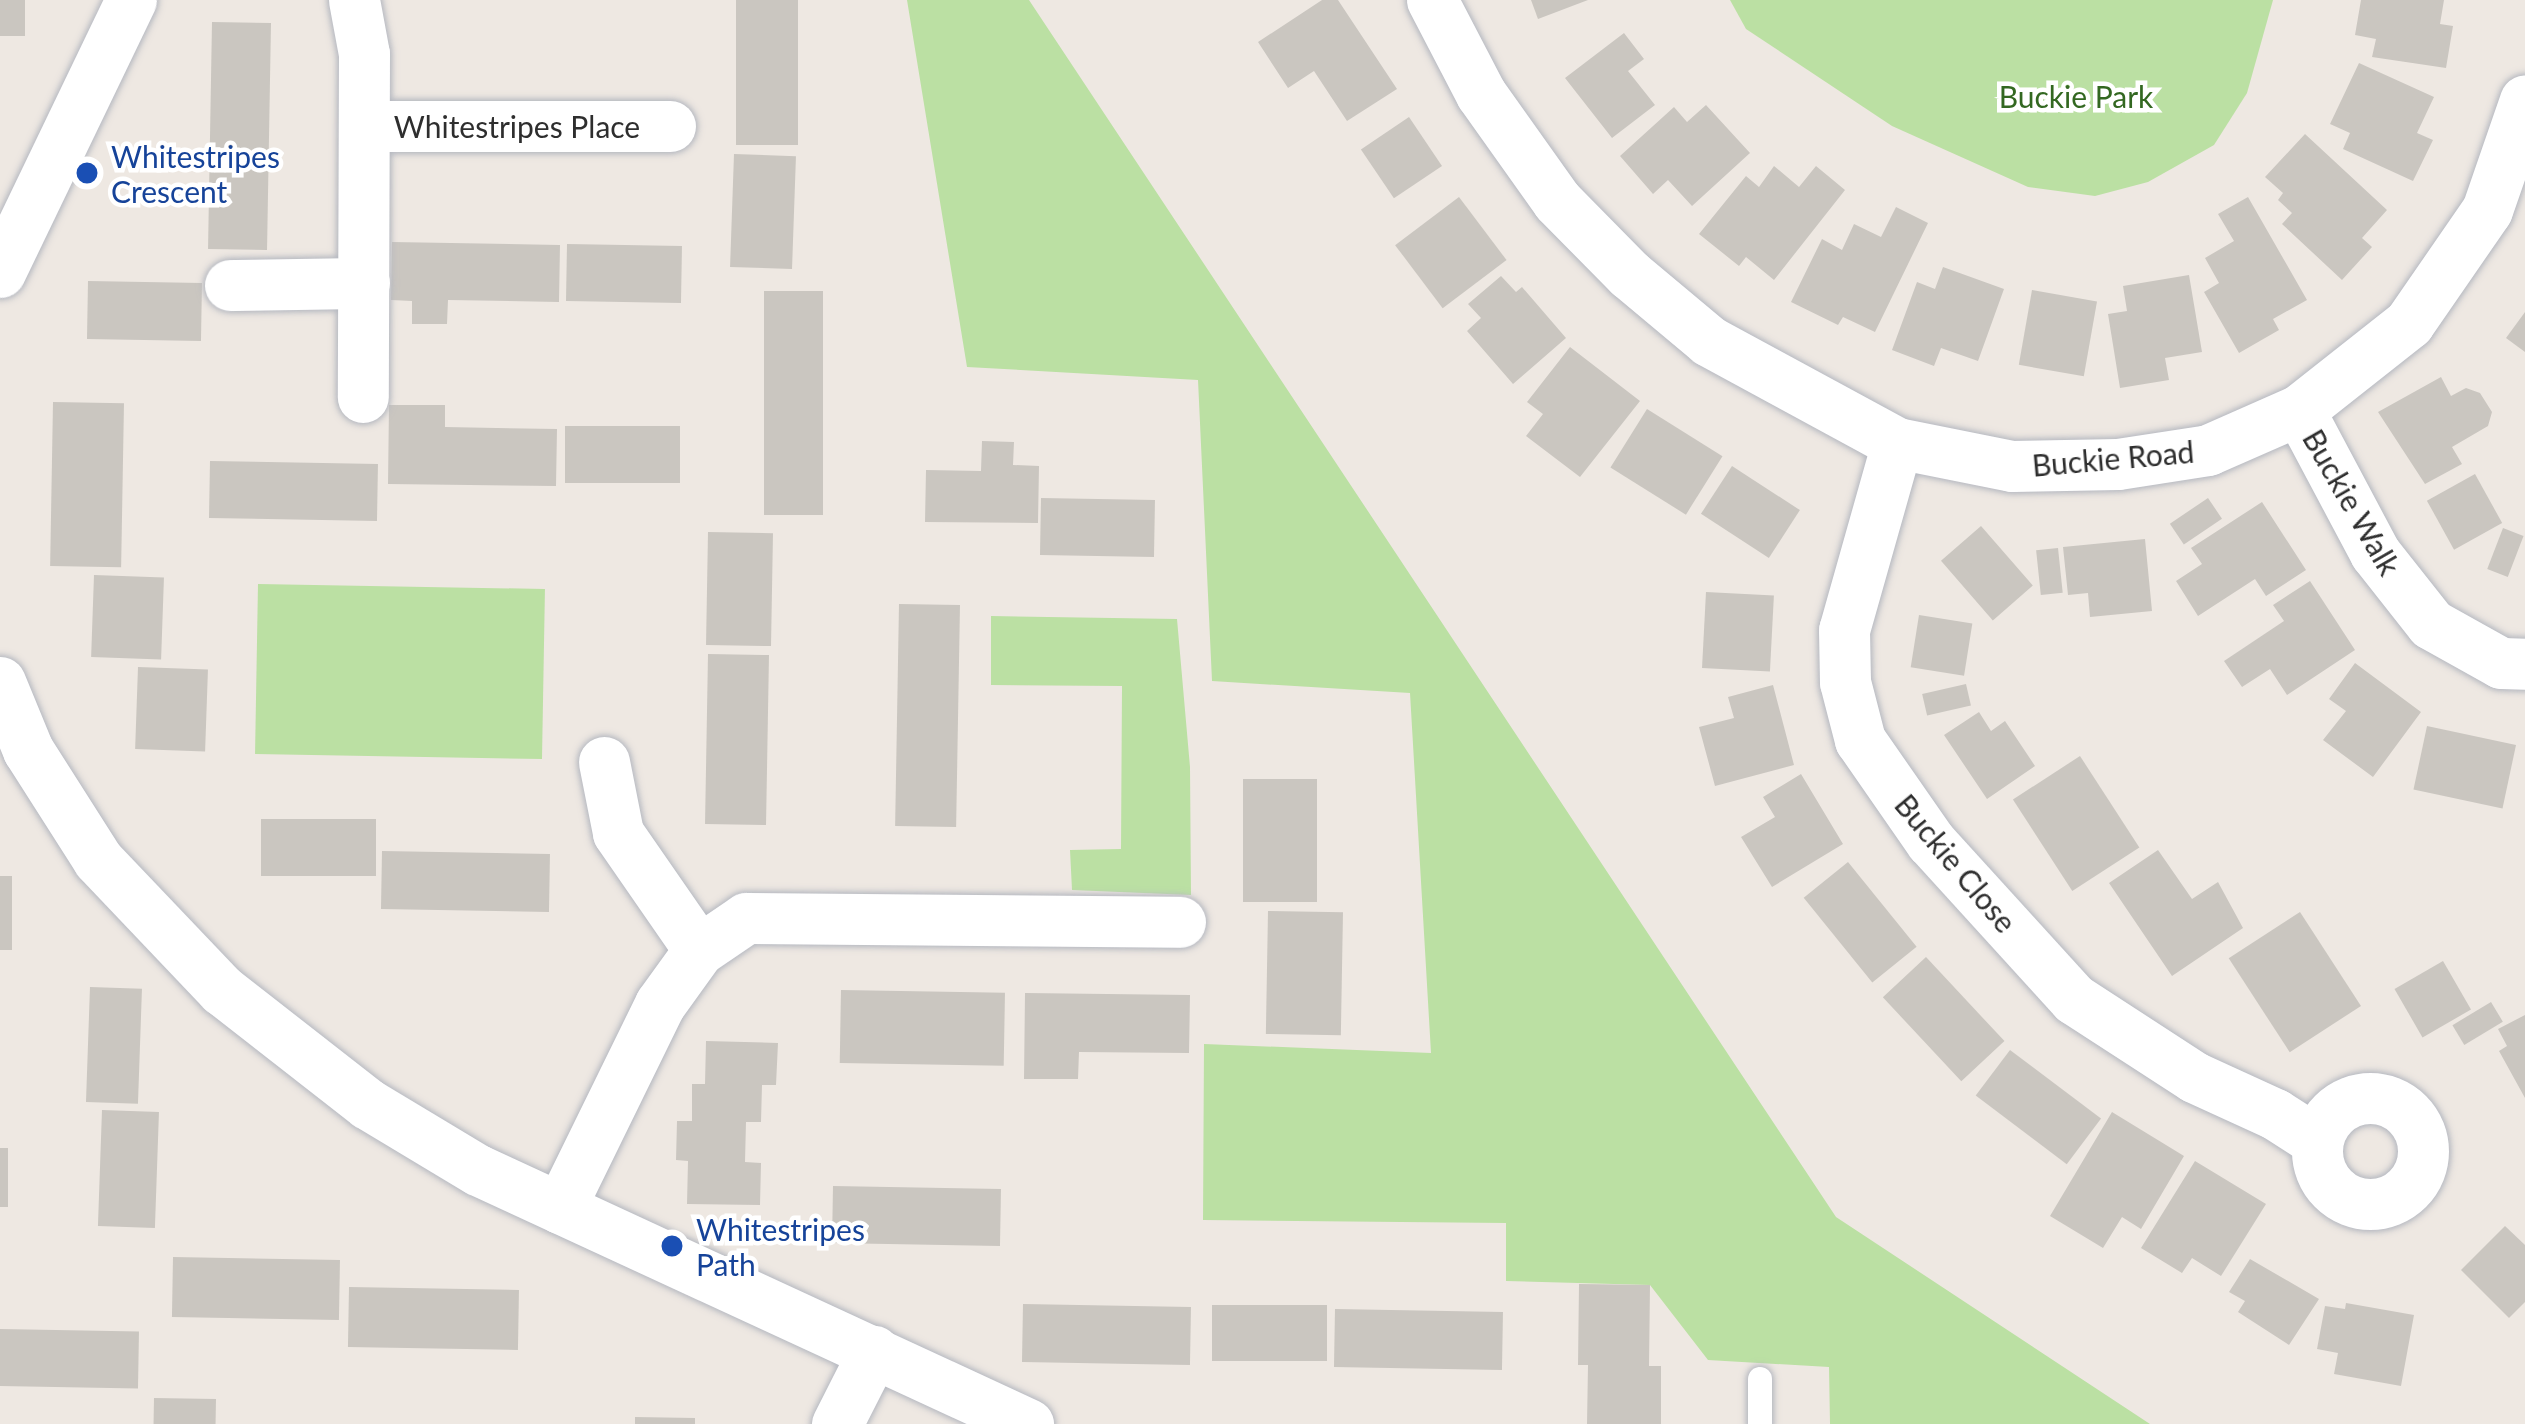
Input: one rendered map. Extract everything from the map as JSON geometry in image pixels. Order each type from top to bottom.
[{"type":"street","points":[[4,247],[131,0]]},
{"type":"street","name":"Whitestripes Place","points":[[354,0],[364,54],[363,397]]},
{"type":"street","name":"Buckie Road","points":[[1432,0],[1440,22],[1510,140],[1557,201],[1629,274],[1709,340],[1897,443],[2012,466],[2118,464],[2208,450],[2299,410],[2409,323],[2487,211],[2525,100]]},
{"type":"street","name":"Whitestripes Place","points":[[364,126],[670,126]]},
{"type":"street","points":[[230,285],[364,283]]},
{"type":"street","name":"Buckie Walk","points":[[2299,410],[2374,553],[2431,624],[2501,663],[2525,664]]},
{"type":"street","name":"Buckie Close","points":[[1897,443],[1844,630],[1845,682],[1859,740],[1930,842],[2074,999],[2194,1076],[2275,1114],[2317,1141]]},
{"type":"street","points":[[5,712],[98,860],[222,991],[368,1104],[478,1170],[560,1208],[632,1261],[874,1351],[1028,1424]]},
{"type":"street","points":[[604,762],[618,833],[699,950]]},
{"type":"street","points":[[560,1208],[660,1004],[699,950],[746,918],[1180,922]]},
{"type":"street","points":[[838,1424],[874,1351]]},
{"type":"lane","points":[[1760,1379],[1760,1424]]},
{"type":"green space","points":[[907,0],[1029,0],[1836,1217],[2150,1424],[1830,1424],[1829,1367],[1708,1360],[1650,1285],[1506,1281],[1506,1223],[1203,1220],[1204,1044],[1431,1053],[1410,693],[1212,681],[1198,380],[967,367]]},
{"type":"green space","name":"Buckie Park","points":[[1730,0],[2273,0],[2247,93],[2214,145],[2148,182],[2095,196],[2028,187],[1892,126],[1746,29]]},
{"type":"green space","points":[[258,584],[545,589],[542,759],[255,754]]},
{"type":"green space","points":[[991,616],[1177,619],[1190,767],[1191,895],[1072,890],[1070,850],[1121,849],[1122,686],[991,685]]},
{"type":"building","points":[[0,0],[25,0],[25,36],[0,36]]},
{"type":"building","points":[[736,0],[798,0],[798,145],[736,145]]},
{"type":"building","points":[[1322,0],[1338,0],[1397,89],[1347,121],[1314,71],[1288,88],[1258,42]]},
{"type":"building","points":[[1531,0],[1588,0],[1538,19]]},
{"type":"building","points":[[2361,0],[2444,0],[2440,24],[2453,26],[2446,68],[2372,57],[2376,39],[2355,35]]},
{"type":"building","points":[[212,22],[271,23],[267,250],[208,249]]},
{"type":"building","points":[[1624,33],[1644,59],[1628,71],[1655,105],[1612,138],[1565,78]]},
{"type":"building","points":[[2359,63],[2434,97],[2417,133],[2433,140],[2413,181],[2343,149],[2350,133],[2330,124]]},
{"type":"building","points":[[1706,105],[1750,153],[1692,206],[1668,180],[1653,194],[1620,156],[1674,107],[1687,122]]},
{"type":"building","points":[[1409,117],[1442,166],[1394,198],[1361,149]]},
{"type":"building","points":[[2305,134],[2387,210],[2362,238],[2372,247],[2342,280],[2282,224],[2292,213],[2278,200],[2283,193],[2265,177]]},
{"type":"building","points":[[734,154],[796,156],[792,269],[730,267]]},
{"type":"building","points":[[1774,166],[1799,187],[1816,166],[1845,190],[1774,280],[1746,257],[1739,266],[1699,234],[1746,176],[1759,187]]},
{"type":"building","points":[[1459,197],[1507,260],[1443,308],[1395,245]]},
{"type":"building","points":[[2248,197],[2307,300],[2273,319],[2279,330],[2239,353],[2204,292],[2219,283],[2205,258],[2234,241],[2218,214]]},
{"type":"building","points":[[1896,207],[1928,223],[1875,332],[1843,317],[1838,325],[1791,302],[1822,239],[1842,250],[1854,224],[1881,237]]},
{"type":"building","points":[[392,242],[560,245],[559,302],[448,300],[447,324],[412,324],[412,301],[391,300]]},
{"type":"building","points":[[567,244],[682,246],[681,303],[566,301]]},
{"type":"building","points":[[1943,267],[2004,289],[1978,361],[1941,348],[1934,366],[1892,350],[1917,282],[1935,289]]},
{"type":"building","points":[[2189,275],[2202,352],[2165,358],[2169,380],[2120,388],[2108,314],[2127,311],[2123,286]]},
{"type":"building","points":[[1501,276],[1516,292],[1522,287],[1566,338],[1513,384],[1467,331],[1481,318],[1468,304]]},
{"type":"building","points":[[88,281],[202,283],[201,341],[87,339]]},
{"type":"building","points":[[2032,290],[2097,301],[2084,376],[2019,365]]},
{"type":"building","points":[[764,291],[823,291],[823,515],[764,515]]},
{"type":"building","points":[[2525,312],[2525,352],[2506,338]]},
{"type":"building","points":[[1570,347],[1640,401],[1580,477],[1526,436],[1543,414],[1527,402]]},
{"type":"building","points":[[2441,377],[2451,396],[2466,388],[2480,393],[2492,412],[2488,426],[2452,447],[2462,464],[2425,484],[2378,412]]},
{"type":"building","points":[[53,402],[124,403],[121,567],[50,566]]},
{"type":"building","points":[[389,405],[445,405],[445,427],[557,429],[556,486],[388,484]]},
{"type":"building","points":[[1647,409],[1722,456],[1686,515],[1610,468]]},
{"type":"building","points":[[565,426],[680,426],[680,483],[565,483]]},
{"type":"building","points":[[982,441],[1014,442],[1013,465],[1039,466],[1038,523],[925,522],[926,470],[981,471]]},
{"type":"building","points":[[210,461],[378,464],[377,521],[209,518]]},
{"type":"building","points":[[1732,466],[1800,510],[1769,558],[1701,514]]},
{"type":"building","points":[[2475,474],[2502,523],[2454,550],[2427,501]]},
{"type":"building","points":[[1041,498],[1155,500],[1154,557],[1040,555]]},
{"type":"building","points":[[2208,498],[2222,519],[2184,544],[2170,524]]},
{"type":"building","points":[[2262,502],[2306,570],[2266,596],[2255,579],[2198,616],[2176,581],[2202,564],[2191,548]]},
{"type":"building","points":[[1981,526],[2033,586],[1993,620],[1941,561]]},
{"type":"building","points":[[2503,528],[2524,536],[2508,577],[2487,569]]},
{"type":"building","points":[[708,532],[773,533],[771,646],[706,645]]},
{"type":"building","points":[[2145,539],[2152,611],[2090,617],[2088,593],[2068,595],[2063,547]]},
{"type":"building","points":[[2058,548],[2063,593],[2041,595],[2036,550]]},
{"type":"building","points":[[94,575],[164,577],[161,659],[91,657]]},
{"type":"building","points":[[2310,581],[2355,650],[2287,695],[2270,669],[2242,687],[2224,661],[2284,621],[2273,605]]},
{"type":"building","points":[[1706,592],[1774,596],[1770,671],[1702,668]]},
{"type":"building","points":[[899,604],[960,605],[956,827],[895,826]]},
{"type":"building","points":[[1919,615],[1972,623],[1964,676],[1911,667]]},
{"type":"building","points":[[708,654],[769,655],[766,825],[705,824]]},
{"type":"building","points":[[2355,663],[2421,712],[2373,777],[2323,740],[2346,711],[2329,699]]},
{"type":"building","points":[[138,667],[208,669],[205,751],[135,749]]},
{"type":"building","points":[[1966,684],[1971,705],[1927,716],[1922,694]]},
{"type":"building","points":[[1773,685],[1794,765],[1715,786],[1699,727],[1734,718],[1728,697]]},
{"type":"building","points":[[1979,712],[1991,731],[2005,721],[2035,766],[1987,799],[1944,735]]},
{"type":"building","points":[[2427,726],[2516,745],[2502,808],[2413,790]]},
{"type":"building","points":[[2080,756],[2139,847],[2072,891],[2013,800]]},
{"type":"building","points":[[1801,774],[1843,844],[1772,887],[1741,837],[1775,817],[1763,797]]},
{"type":"building","points":[[1243,779],[1317,779],[1317,902],[1243,902]]},
{"type":"building","points":[[261,819],[376,819],[376,876],[261,876]]},
{"type":"building","points":[[2158,850],[2192,899],[2218,882],[2243,928],[2172,976],[2109,883]]},
{"type":"building","points":[[382,851],[550,854],[549,912],[381,909]]},
{"type":"building","points":[[1848,862],[1917,947],[1872,983],[1804,898]]},
{"type":"building","points":[[0,876],[12,876],[12,950],[0,950]]},
{"type":"building","points":[[1268,911],[1343,912],[1341,1035],[1266,1034]]},
{"type":"building","points":[[2300,912],[2361,1006],[2290,1052],[2229,958]]},
{"type":"building","points":[[1926,957],[2004,1041],[1961,1081],[1883,997]]},
{"type":"building","points":[[2443,961],[2471,1009],[2423,1037],[2395,989]]},
{"type":"building","points":[[90,987],[142,989],[138,1104],[86,1102]]},
{"type":"building","points":[[841,990],[1005,993],[1004,1066],[840,1063]]},
{"type":"building","points":[[1025,993],[1190,995],[1189,1053],[1079,1052],[1078,1079],[1024,1079]]},
{"type":"building","points":[[2491,1002],[2503,1022],[2464,1045],[2452,1025]]},
{"type":"building","points":[[2525,1015],[2525,1098],[2499,1051],[2507,1046],[2498,1029]]},
{"type":"building","points":[[706,1041],[778,1043],[776,1085],[762,1085],[761,1122],[746,1122],[745,1162],[761,1163],[760,1205],[687,1204],[688,1161],[676,1160],[677,1121],[692,1121],[692,1084],[705,1084]]},
{"type":"building","points":[[2010,1050],[2101,1119],[2067,1164],[1976,1096]]},
{"type":"building","points":[[102,1110],[159,1112],[155,1228],[98,1226]]},
{"type":"building","points":[[2112,1112],[2184,1156],[2141,1229],[2122,1217],[2103,1248],[2050,1216]]},
{"type":"building","points":[[0,1148],[8,1148],[8,1207],[0,1207]]},
{"type":"building","points":[[2195,1161],[2266,1204],[2221,1276],[2192,1258],[2182,1273],[2141,1248]]},
{"type":"building","points":[[833,1186],[1001,1189],[1000,1246],[832,1243]]},
{"type":"building","points":[[2505,1226],[2525,1245],[2525,1302],[2509,1318],[2461,1270]]},
{"type":"building","points":[[173,1257],[340,1260],[339,1320],[172,1317]]},
{"type":"building","points":[[2250,1259],[2319,1299],[2289,1345],[2238,1312],[2245,1301],[2229,1292]]},
{"type":"building","points":[[1579,1284],[1650,1285],[1649,1366],[1661,1366],[1661,1424],[1587,1424],[1588,1365],[1578,1365]]},
{"type":"building","points":[[349,1287],[519,1290],[518,1350],[348,1347]]},
{"type":"building","points":[[2346,1303],[2414,1315],[2401,1386],[2334,1374],[2338,1353],[2317,1349],[2325,1306],[2345,1309]]},
{"type":"building","points":[[1023,1304],[1191,1307],[1190,1365],[1022,1362]]},
{"type":"building","points":[[1212,1305],[1327,1305],[1327,1361],[1212,1361]]},
{"type":"building","points":[[1335,1309],[1503,1312],[1502,1370],[1334,1367]]},
{"type":"building","points":[[0,1329],[139,1331],[138,1388],[0,1386]]},
{"type":"building","points":[[154,1398],[216,1399],[216,1424],[154,1424]]},
{"type":"building","points":[[635,1417],[695,1418],[695,1424],[635,1424]]},
{"type":"place","name":"Whitestripes Crescent","points":[[87,173]]},
{"type":"place","name":"Whitestripes Path","points":[[672,1246]]}]
